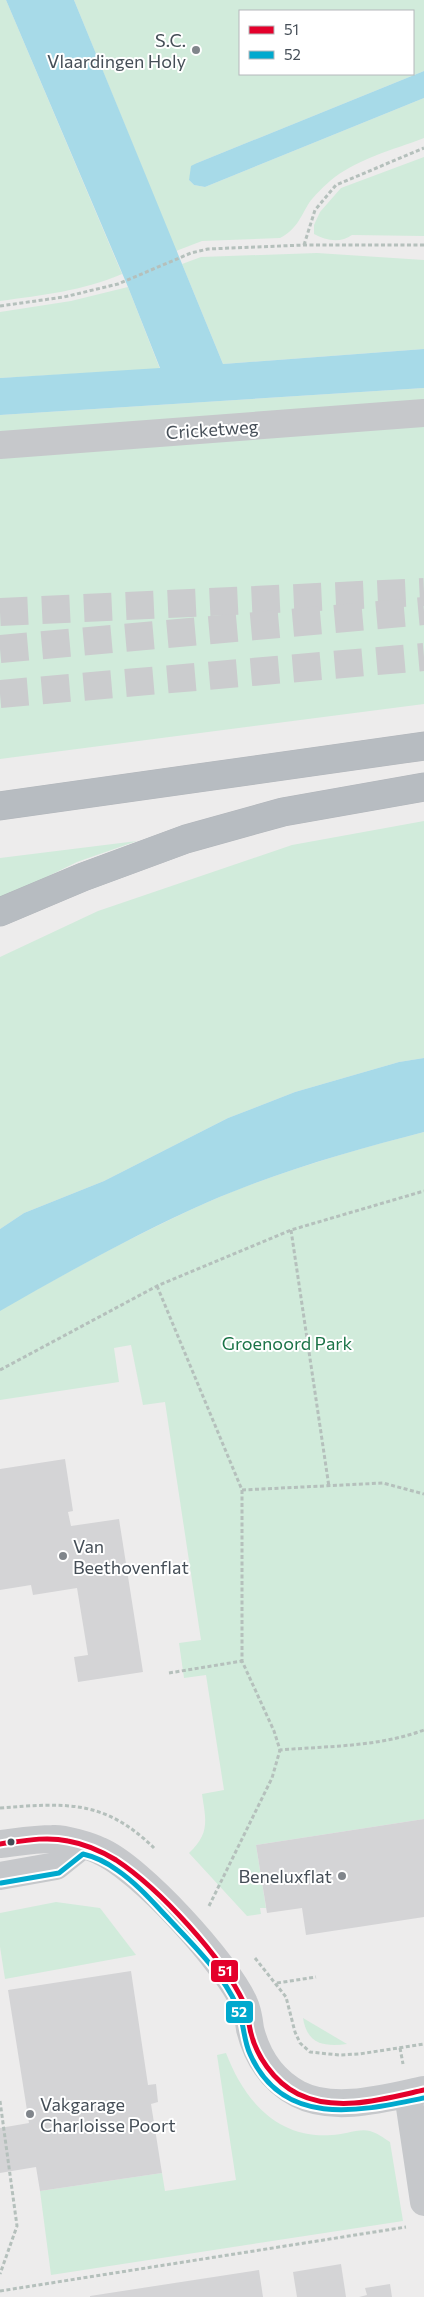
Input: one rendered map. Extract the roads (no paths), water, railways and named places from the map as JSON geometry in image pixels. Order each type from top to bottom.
[{"type":"highway","points":[[0,806],[424,746]]},
{"type":"highway","points":[[0,912],[83,877],[186,839],[283,812],[424,787]]},
{"type":"street","name":"Cricketweg","points":[[0,445],[424,413]]},
{"type":"street","points":[[0,1844],[55,1838],[99,1850],[114,1858],[141,1879],[233,1981],[246,2005],[259,2056],[272,2076],[298,2094],[322,2102],[357,2102],[416,2092],[419,2214]]},
{"type":"street","points":[[0,1876],[56,1866],[81,1846]]},
{"type":"water","points":[[6,0],[74,0],[223,364],[424,349],[424,388],[0,415],[0,378],[160,368],[128,287]]},
{"type":"water","points":[[424,71],[424,98],[205,187],[194,185],[189,180],[191,166],[197,163]]},
{"type":"water","points":[[424,1058],[424,1132],[314,1163],[233,1191],[102,1254],[0,1311],[0,1229],[24,1213],[104,1181],[228,1118],[295,1092],[399,1062]]},
{"type":"tunnel","points":[[0,612],[424,592]]},
{"type":"tunnel","points":[[0,649],[424,611]]},
{"type":"tunnel","points":[[0,694],[424,657]]},
{"type":"place","name":"S.C. Vlaardingen Holy","points":[[196,50]]},
{"type":"place","name":"Van Beethovenflat","points":[[63,1556]]},
{"type":"place","name":"Beneluxflat","points":[[342,1876]]},
{"type":"place","name":"Vakgarage Charloisse Poort","points":[[30,2114]]},
{"type":"park label","name":"Groenoord Park","points":[[287,1343]]}]
